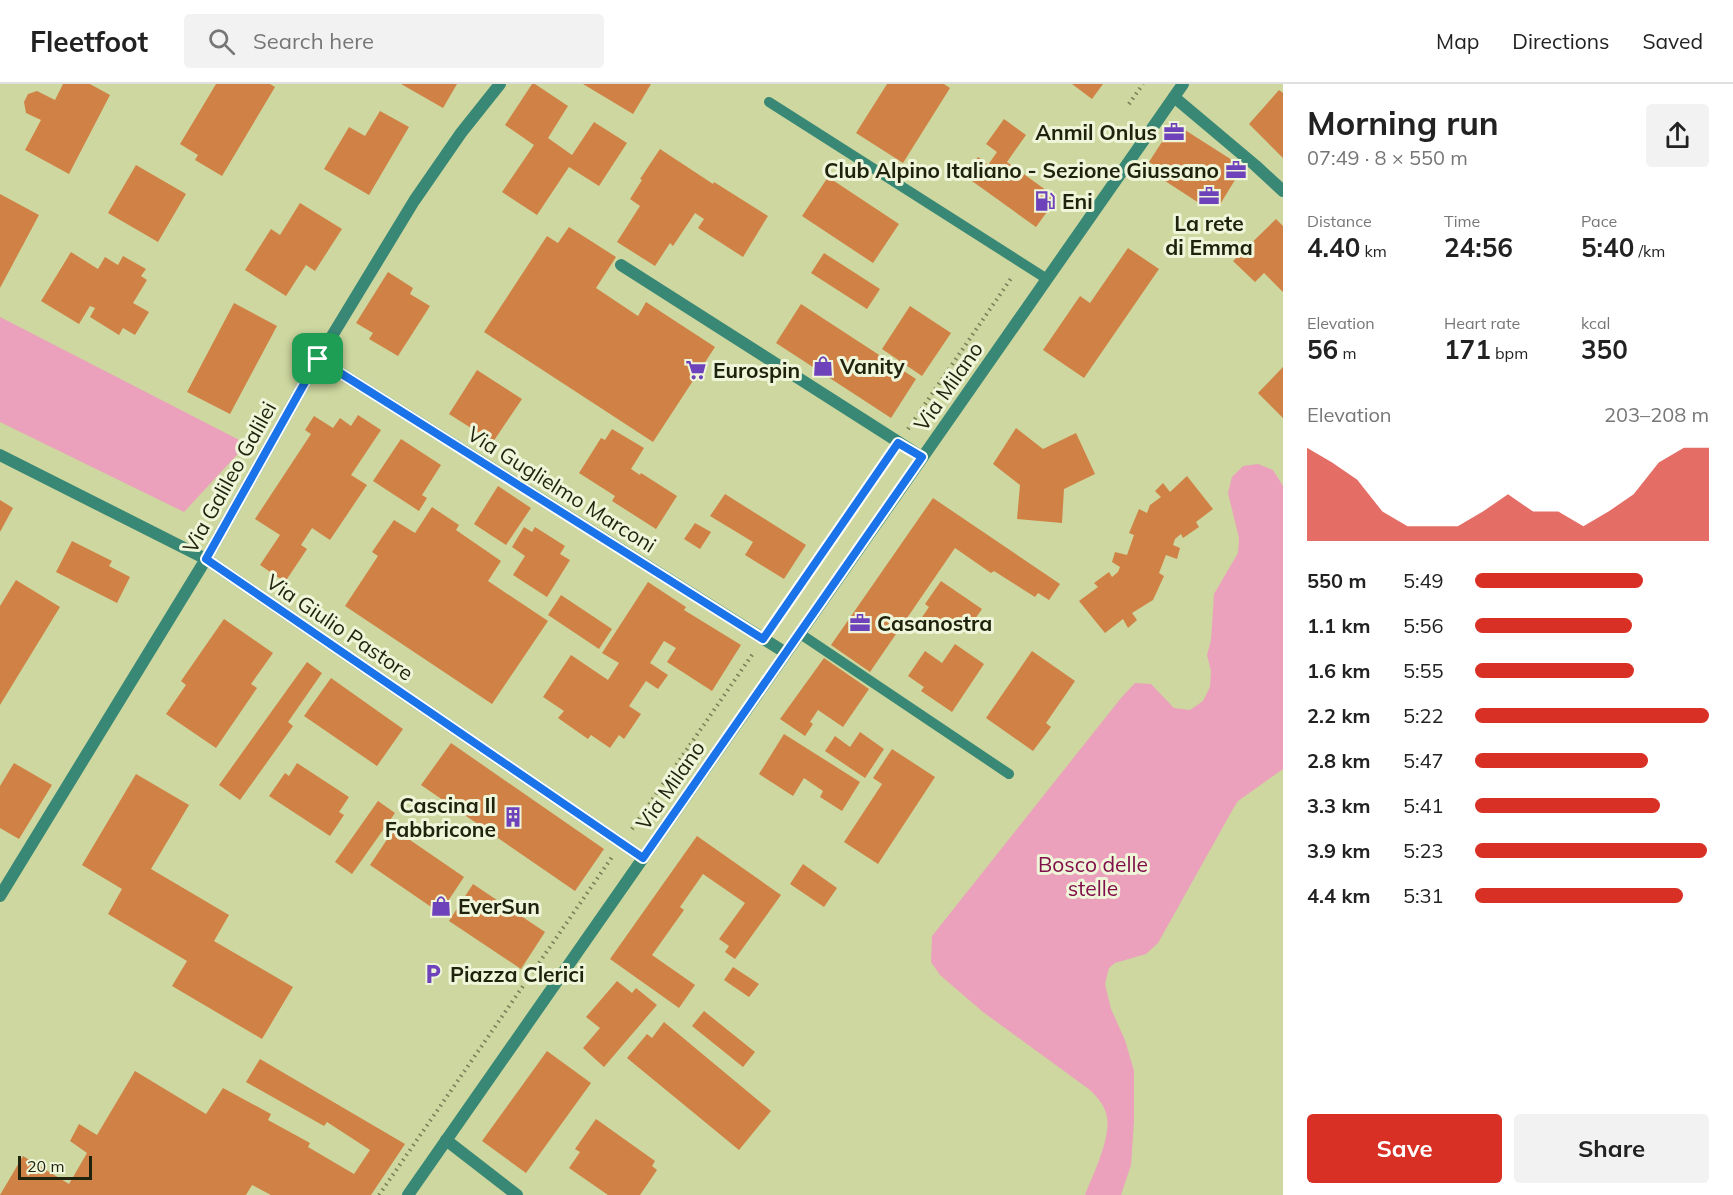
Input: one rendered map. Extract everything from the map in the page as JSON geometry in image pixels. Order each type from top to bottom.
[{"type":"street","name":"Via Galileo Galilei","points":[[0,896],[206,559],[318,359],[419,193],[461,133],[500,84]]},
{"type":"street","name":"Via Milano","points":[[408,1195],[1183,84]]},
{"type":"street","points":[[1174,97],[1283,191]]},
{"type":"street","points":[[621,265],[922,457]]},
{"type":"street","name":"Via Guglielmo Marconi","points":[[318,359],[786,653]]},
{"type":"street","name":"Via Giulio Pastore","points":[[0,456],[206,559],[643,858]]},
{"type":"street","points":[[446,1140],[518,1195]]},
{"type":"lane","points":[[770,102],[1047,279]]},
{"type":"lane","points":[[799,633],[1010,774]]},
{"type":"path","points":[[1129,104],[1143,84]]},
{"type":"path","points":[[379,1195],[1013,276]]},
{"type":"green space","points":[[0,317],[247,444],[184,512],[0,422]]},
{"type":"green space","name":"Bosco delle stelle","points":[[1258,464],[1273,470],[1283,486],[1283,769],[1238,801],[1158,943],[1146,954],[1115,963],[1109,968],[1105,984],[1111,1009],[1125,1040],[1134,1071],[1131,1165],[1121,1195],[1085,1195],[1107,1132],[1106,1113],[1101,1103],[1090,1090],[983,1012],[940,975],[931,962],[932,936],[1135,683],[1151,684],[1174,708],[1190,710],[1203,701],[1210,687],[1211,671],[1207,655],[1211,640],[1214,594],[1238,553],[1239,538],[1228,493],[1232,477],[1243,466]]},
{"type":"building","points":[[63,84],[90,84],[110,95],[69,174],[25,150],[41,120],[26,113],[24,102],[28,94],[37,91],[55,100]]},
{"type":"building","points":[[216,84],[270,84],[275,87],[222,176],[195,160],[198,155],[180,144]]},
{"type":"building","points":[[401,84],[457,84],[443,108]]},
{"type":"building","points":[[532,84],[568,106],[548,138],[572,155],[594,122],[627,143],[599,186],[569,167],[537,215],[502,192],[534,145],[505,125]]},
{"type":"building","points":[[583,84],[651,84],[633,114]]},
{"type":"building","points":[[887,84],[944,84],[950,88],[903,163],[856,133]]},
{"type":"building","points":[[1072,84],[1103,84],[1092,99]]},
{"type":"building","points":[[1279,90],[1283,93],[1283,158],[1249,124]]},
{"type":"building","points":[[380,111],[409,127],[369,195],[324,169],[349,127],[365,136]]},
{"type":"building","points":[[1004,119],[1026,135],[1007,162],[1057,198],[1036,227],[965,176],[978,157],[988,165],[997,152],[986,144]]},
{"type":"building","points":[[1174,123],[1243,167],[1219,206],[1206,198],[1202,205],[1159,177],[1163,171],[1149,162]]},
{"type":"building","points":[[660,149],[713,184],[714,182],[768,216],[743,257],[698,228],[704,219],[695,213],[673,246],[670,243],[655,266],[617,242],[640,206],[630,199]]},
{"type":"building","points":[[136,165],[186,194],[158,242],[108,213]]},
{"type":"building","points":[[828,177],[899,224],[873,263],[802,216]]},
{"type":"building","points":[[0,194],[39,215],[0,288]]},
{"type":"building","points":[[300,203],[342,229],[315,271],[306,265],[286,296],[245,270],[271,229],[280,235]]},
{"type":"building","points":[[1276,219],[1283,226],[1283,292],[1264,273],[1255,282],[1233,261]]},
{"type":"building","points":[[569,227],[616,257],[596,288],[638,316],[646,302],[715,347],[653,442],[484,332],[547,236],[558,243]]},
{"type":"building","points":[[1128,248],[1159,269],[1084,378],[1043,350],[1080,296],[1090,303]]},
{"type":"building","points":[[71,252],[98,269],[105,257],[118,265],[123,256],[146,269],[141,276],[147,280],[133,303],[149,312],[135,335],[123,328],[119,335],[90,317],[95,308],[90,306],[79,324],[41,301]]},
{"type":"building","points":[[824,253],[880,289],[867,309],[811,273]]},
{"type":"building","points":[[388,272],[413,288],[410,294],[430,306],[398,356],[369,339],[373,333],[356,323]]},
{"type":"building","points":[[234,303],[277,326],[230,414],[187,392]]},
{"type":"building","points":[[801,304],[916,379],[891,418],[776,343]]},
{"type":"building","points":[[910,306],[951,333],[922,376],[882,349]]},
{"type":"building","points":[[1283,367],[1283,418],[1258,393]]},
{"type":"building","points":[[477,370],[522,399],[493,442],[449,414]]},
{"type":"building","points":[[358,415],[381,430],[351,475],[367,485],[330,540],[312,528],[301,545],[307,549],[285,582],[260,565],[280,535],[255,519],[311,434],[305,430],[314,416],[333,428],[340,418],[351,426]]},
{"type":"building","points":[[1016,428],[1043,449],[1076,433],[1095,474],[1064,489],[1062,523],[1017,519],[1020,485],[993,464]]},
{"type":"building","points":[[612,429],[644,448],[631,469],[677,496],[656,529],[612,501],[615,496],[579,473],[601,438],[605,440]]},
{"type":"building","points":[[401,439],[441,465],[422,495],[427,498],[419,511],[373,481]]},
{"type":"building","points":[[1187,476],[1213,509],[1196,522],[1199,527],[1183,538],[1181,534],[1175,539],[1173,545],[1180,548],[1177,559],[1166,555],[1159,573],[1164,576],[1153,600],[1132,613],[1137,620],[1128,628],[1123,619],[1105,633],[1079,601],[1098,587],[1094,583],[1109,572],[1112,577],[1118,572],[1120,567],[1112,562],[1115,552],[1127,555],[1134,535],[1129,533],[1139,509],[1147,513],[1150,505],[1161,497],[1155,491],[1163,483],[1170,492]]},
{"type":"building","points":[[498,486],[531,508],[506,545],[474,524]]},
{"type":"building","points":[[725,494],[806,545],[784,579],[745,555],[753,542],[710,516]]},
{"type":"building","points":[[933,498],[1060,584],[1049,600],[1038,593],[1035,597],[994,571],[991,573],[955,548],[870,672],[831,645]]},
{"type":"building","points":[[0,500],[13,508],[0,532]]},
{"type":"building","points":[[432,507],[459,525],[456,530],[501,561],[488,581],[548,621],[492,704],[345,606],[378,556],[372,552],[394,520],[415,533]]},
{"type":"building","points":[[695,523],[711,532],[700,549],[684,539]]},
{"type":"building","points":[[524,527],[532,532],[535,527],[565,546],[560,554],[570,560],[547,597],[513,575],[525,556],[512,547]]},
{"type":"building","points":[[72,541],[112,561],[109,566],[130,577],[117,603],[56,572]]},
{"type":"building","points":[[16,580],[60,607],[0,705],[0,606]]},
{"type":"building","points":[[941,581],[982,609],[965,633],[945,619],[934,634],[918,623],[929,607],[925,604]]},
{"type":"building","points":[[648,582],[686,607],[684,610],[741,645],[712,691],[667,662],[676,648],[664,641],[650,663],[668,675],[658,689],[646,681],[629,706],[641,714],[624,739],[619,735],[610,748],[591,735],[588,739],[558,718],[564,711],[543,697],[571,655],[608,680],[619,663],[602,653]]},
{"type":"building","points":[[561,595],[612,629],[599,649],[548,615]]},
{"type":"building","points":[[224,619],[273,653],[251,684],[257,688],[216,748],[166,714],[186,685],[181,681]]},
{"type":"building","points":[[955,644],[984,664],[952,712],[921,691],[924,687],[908,676],[925,651],[942,663]]},
{"type":"building","points":[[1032,651],[1075,681],[1046,723],[1051,727],[1033,751],[986,718]]},
{"type":"building","points":[[824,658],[869,689],[843,727],[818,710],[805,736],[780,719]]},
{"type":"building","points":[[307,662],[322,673],[288,722],[293,726],[240,800],[219,785]]},
{"type":"building","points":[[331,678],[403,729],[377,766],[304,716]]},
{"type":"building","points":[[860,732],[884,749],[865,778],[825,751],[835,736],[850,747]]},
{"type":"building","points":[[784,734],[860,782],[842,811],[820,797],[823,791],[804,778],[793,796],[759,774]]},
{"type":"building","name":"Cascina Il Fabbricone","points":[[451,743],[604,849],[575,891],[421,785]]},
{"type":"building","points":[[892,749],[935,777],[878,864],[844,842],[882,784],[873,778]]},
{"type":"building","points":[[14,763],[52,785],[19,839],[0,828],[0,786]]},
{"type":"building","points":[[297,763],[349,797],[339,812],[344,815],[330,836],[269,796],[285,773],[289,776]]},
{"type":"building","points":[[136,774],[189,805],[151,869],[229,915],[214,941],[293,987],[262,1039],[172,986],[187,961],[108,914],[122,889],[82,865]]},
{"type":"building","points":[[378,801],[395,813],[352,874],[335,862]]},
{"type":"building","name":"Cascina Il Fabbricone","points":[[394,829],[464,877],[440,913],[370,865]]},
{"type":"building","points":[[697,836],[781,895],[735,959],[725,952],[729,946],[719,939],[745,903],[703,874],[680,907],[684,910],[652,955],[695,985],[679,1008],[610,959]]},
{"type":"building","points":[[803,864],[837,888],[824,907],[790,884]]},
{"type":"building","name":"Cascina Il Fabbricone","points":[[473,884],[545,932],[521,969],[449,921]]},
{"type":"building","points":[[733,967],[759,984],[749,997],[724,980]]},
{"type":"building","points":[[617,981],[632,993],[636,988],[657,1005],[604,1067],[583,1048],[600,1028],[586,1017]]},
{"type":"building","points":[[704,1011],[755,1052],[743,1067],[692,1026]]},
{"type":"building","points":[[664,1022],[771,1111],[739,1150],[627,1058],[647,1034],[652,1038]]},
{"type":"building","points":[[547,1051],[591,1083],[526,1173],[482,1141]]},
{"type":"building","points":[[260,1059],[405,1144],[371,1195],[271,1195],[252,1185],[246,1195],[0,1195],[23,1156],[69,1184],[87,1153],[70,1141],[79,1124],[97,1135],[135,1071],[206,1114],[223,1088],[271,1114],[268,1120],[310,1143],[308,1147],[354,1174],[370,1150],[327,1122],[324,1126],[246,1082]]},
{"type":"building","points":[[596,1119],[655,1161],[652,1166],[657,1170],[640,1195],[608,1195],[569,1168],[580,1152],[575,1149]]},
{"type":"place","name":"Anmil Onlus","points":[[1174,132]]},
{"type":"place","name":"Club Alpino Italiano - Sezione Giussano","points":[[1236,170]]},
{"type":"place","name":"La rete di Emma","points":[[1209,196]]},
{"type":"place","name":"Eni","points":[[1045,201]]},
{"type":"place","name":"Vanity","points":[[823,366]]},
{"type":"place","name":"Eurospin","points":[[696,370]]},
{"type":"place","name":"Casanostra","points":[[860,623]]},
{"type":"place","name":"Cascina Il Fabbricone","points":[[513,817]]},
{"type":"place","name":"EverSun","points":[[441,906]]},
{"type":"place","name":"Piazza Clerici","points":[[433,974]]},
{"type":"route","points":[[318,359],[763,639],[898,443],[922,457],[643,858],[206,559],[318,359]]}]
